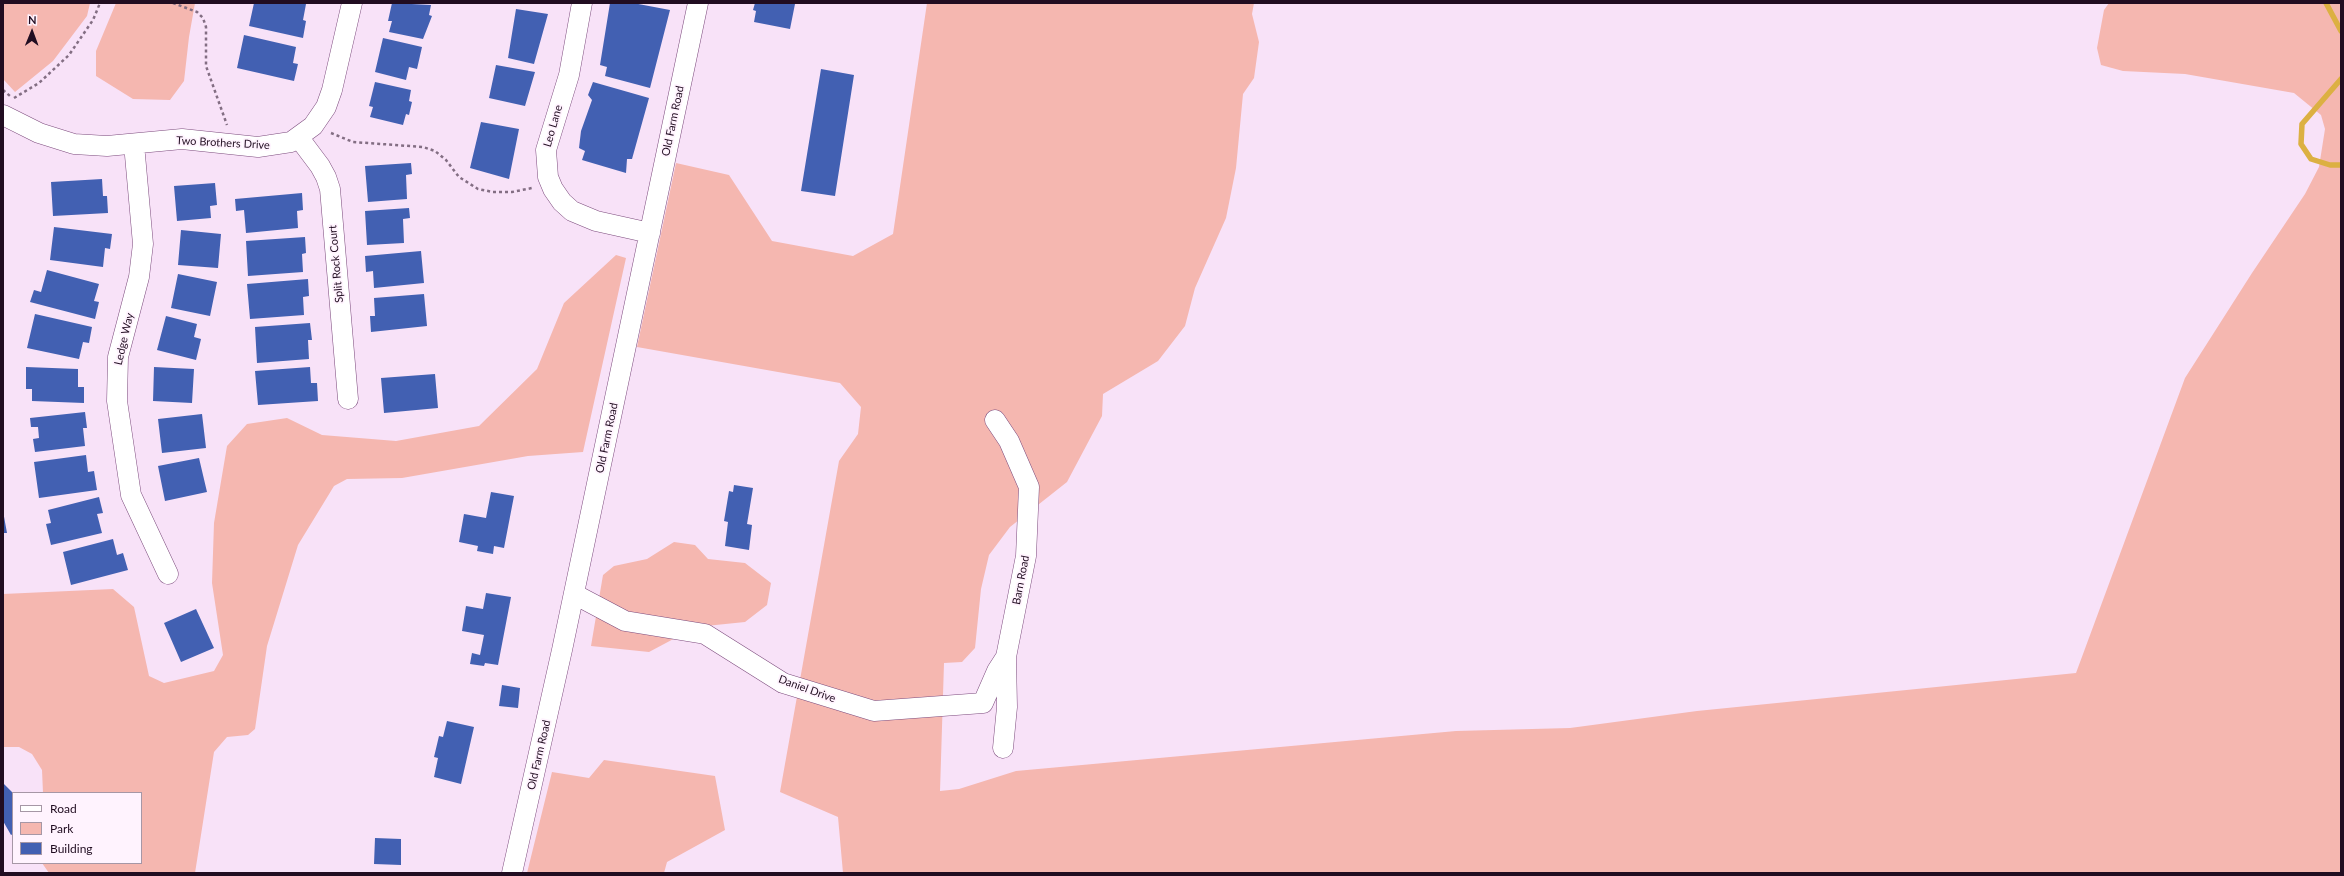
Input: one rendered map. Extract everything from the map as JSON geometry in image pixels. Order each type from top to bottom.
[{"type":"street","name":"Two Brothers Drive","points":[[8,107],[39,133],[74,144],[107,146],[182,139],[229,145],[270,147],[291,142],[299,138],[313,126],[326,107],[332,90],[352,3]]},
{"type":"street","name":"Leo Lane","points":[[582,3],[569,75],[546,150],[548,177],[562,202],[572,211],[596,221],[650,233]]},
{"type":"street","name":"Old Farm Road","points":[[512,873],[574,594],[698,3]]},
{"type":"street","name":"Split Rock Court","points":[[299,138],[320,166],[326,176],[330,189],[348,399]]},
{"type":"street","name":"Ledge Way","points":[[134,144],[143,244],[139,278],[118,357],[117,400],[131,495],[168,574]]},
{"type":"street","name":"Barn Road","points":[[995,420],[1009,441],[1029,487],[1026,556],[1006,657],[1007,707],[1002,748]]},
{"type":"street","name":"Daniel Drive","points":[[574,594],[625,621],[705,634],[783,683],[874,711],[983,703],[997,671],[1006,657]]},
{"type":"path","points":[[8,107],[39,83],[70,55],[93,20],[100,3]]},
{"type":"path","points":[[173,3],[197,12],[203,18],[206,26],[206,66],[210,84],[229,130]]},
{"type":"path","points":[[327,131],[342,139],[353,142],[424,147],[435,151],[446,160],[459,177],[478,189],[493,192],[512,192],[536,188]]},
{"type":"green space","points":[[3,3],[90,3],[87,16],[53,61],[15,92],[3,79]]},
{"type":"green space","points":[[116,3],[195,3],[184,81],[170,100],[133,99],[96,76],[96,51]]},
{"type":"green space","points":[[927,3],[1254,3],[1252,14],[1259,42],[1254,78],[1243,94],[1236,168],[1226,218],[1195,288],[1185,326],[1158,361],[1103,394],[1102,416],[1067,482],[1010,527],[989,555],[981,589],[975,648],[962,662],[944,663],[940,791],[959,789],[1016,771],[1456,731],[1570,728],[1697,711],[2076,673],[2185,378],[2252,273],[2305,194],[2319,167],[2325,129],[2321,115],[2294,93],[2185,74],[2123,71],[2101,65],[2097,48],[2104,10],[2109,3],[2341,3],[2341,873],[843,873],[838,817],[780,792],[839,461],[858,434],[861,407],[840,383],[637,347],[676,163],[729,175],[772,241],[853,256],[893,234]]},
{"type":"green space","points":[[616,255],[626,258],[583,452],[528,456],[402,478],[347,479],[334,486],[298,545],[267,646],[255,729],[248,735],[227,737],[214,752],[195,873],[49,873],[43,864],[142,864],[142,792],[43,792],[42,770],[32,754],[19,747],[3,747],[3,594],[113,589],[134,607],[149,676],[164,683],[214,671],[223,655],[212,583],[214,523],[227,446],[247,424],[287,418],[322,435],[396,441],[479,426],[537,369],[564,303]]},
{"type":"green space","points":[[674,542],[695,545],[708,559],[745,563],[771,583],[767,605],[745,622],[696,627],[649,652],[591,646],[603,575],[614,566],[647,559]]},
{"type":"green space","points":[[604,760],[715,776],[725,830],[667,862],[664,873],[527,873],[552,772],[589,778]]},
{"type":"building","points":[[254,3],[306,4],[303,20],[306,21],[303,38],[249,26]]},
{"type":"building","points":[[392,3],[431,5],[429,15],[432,16],[423,39],[389,32],[392,21],[388,21]]},
{"type":"building","points":[[610,3],[633,3],[670,10],[650,88],[605,76],[607,67],[600,65]]},
{"type":"building","points":[[755,3],[795,4],[790,29],[754,22],[756,11],[753,10]]},
{"type":"building","points":[[516,9],[548,14],[534,64],[508,58]]},
{"type":"building","points":[[244,35],[296,47],[293,63],[298,64],[294,81],[237,68]]},
{"type":"building","points":[[383,38],[422,47],[417,69],[409,67],[406,80],[375,72]]},
{"type":"building","points":[[496,65],[535,72],[525,106],[489,98]]},
{"type":"building","points":[[821,69],[854,75],[835,196],[801,191]]},
{"type":"building","points":[[375,82],[411,90],[409,101],[412,102],[409,115],[406,114],[403,125],[370,117],[373,107],[369,106]]},
{"type":"building","points":[[593,82],[649,98],[632,159],[627,159],[626,173],[582,160],[585,151],[579,148],[581,131],[592,100],[588,95]]},
{"type":"building","points":[[481,122],[519,129],[509,179],[470,168]]},
{"type":"building","points":[[411,163],[412,174],[406,175],[407,199],[368,202],[365,166]]},
{"type":"building","points":[[102,179],[103,196],[107,196],[108,213],[53,216],[51,182]]},
{"type":"building","points":[[215,183],[217,205],[210,206],[211,218],[177,221],[174,186]]},
{"type":"building","points":[[302,193],[303,210],[297,211],[298,228],[246,233],[244,210],[236,211],[235,199]]},
{"type":"building","points":[[409,208],[410,218],[403,219],[404,243],[367,245],[365,211]]},
{"type":"building","points":[[54,227],[112,234],[110,249],[105,248],[103,267],[50,260]]},
{"type":"building","points":[[181,230],[221,234],[218,268],[178,265]]},
{"type":"building","points":[[305,237],[306,253],[302,254],[303,272],[248,276],[246,241]]},
{"type":"building","points":[[421,251],[424,283],[374,288],[373,271],[366,272],[365,256]]},
{"type":"building","points":[[47,270],[99,284],[94,301],[99,302],[95,319],[30,302],[34,290],[41,292]]},
{"type":"building","points":[[178,274],[217,282],[210,316],[171,308]]},
{"type":"building","points":[[308,279],[309,296],[303,297],[304,315],[250,319],[247,284]]},
{"type":"building","points":[[424,294],[427,326],[371,332],[370,316],[375,316],[374,298]]},
{"type":"building","points":[[35,314],[92,327],[89,343],[83,342],[79,359],[27,348]]},
{"type":"building","points":[[166,316],[197,324],[194,337],[201,339],[196,360],[157,350]]},
{"type":"building","points":[[310,323],[312,340],[308,340],[309,359],[257,363],[255,327]]},
{"type":"building","points":[[26,367],[78,369],[78,387],[84,387],[84,403],[32,401],[32,389],[26,389]]},
{"type":"building","points":[[154,367],[194,369],[192,403],[153,401]]},
{"type":"building","points":[[310,367],[311,383],[317,383],[318,401],[258,405],[255,371]]},
{"type":"building","points":[[435,374],[438,408],[384,413],[381,378]]},
{"type":"building","points":[[85,412],[87,428],[83,428],[85,446],[35,452],[33,439],[39,438],[38,427],[31,427],[30,418]]},
{"type":"building","points":[[202,414],[206,448],[162,453],[158,419]]},
{"type":"building","points":[[86,455],[88,472],[94,471],[97,490],[39,498],[34,462]]},
{"type":"building","points":[[199,458],[207,492],[165,501],[158,466]]},
{"type":"building","points":[[734,485],[753,488],[747,524],[752,525],[749,550],[725,546],[728,522],[724,521],[729,491],[733,492]]},
{"type":"building","points":[[491,492],[514,496],[504,548],[494,546],[493,554],[477,551],[478,546],[459,542],[464,514],[486,518]]},
{"type":"building","points":[[99,497],[103,513],[97,514],[102,533],[51,545],[46,524],[51,523],[48,510]]},
{"type":"building","points":[[3,511],[7,533],[3,533]]},
{"type":"building","points":[[113,539],[117,555],[123,553],[128,570],[71,585],[63,552]]},
{"type":"building","points":[[486,593],[511,597],[498,665],[485,663],[484,666],[470,664],[472,653],[480,655],[484,635],[462,631],[466,606],[483,609]]},
{"type":"building","points":[[196,609],[214,648],[181,662],[164,623]]},
{"type":"building","points":[[502,685],[520,688],[518,708],[499,706]]},
{"type":"building","points":[[447,721],[474,727],[461,784],[434,777],[438,758],[434,757],[439,736],[443,737]]},
{"type":"building","points":[[3,783],[12,792],[12,834],[3,821]]},
{"type":"building","points":[[375,838],[401,839],[401,865],[374,864]]},
{"type":"waterway","points":[[2326,3],[2341,31]]},
{"type":"waterway","points":[[2341,79],[2302,124],[2301,144],[2311,159],[2330,165],[2341,165]]}]
